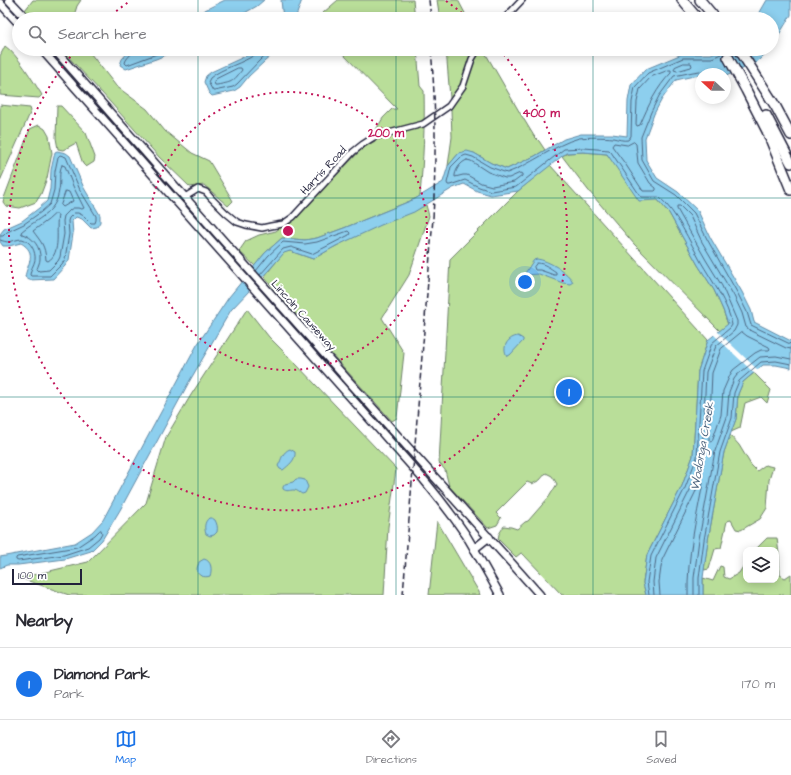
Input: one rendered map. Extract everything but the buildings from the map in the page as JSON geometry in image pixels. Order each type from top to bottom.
[{"type":"highway","points":[[682,0],[692,12]]},
{"type":"highway","points":[[700,0],[710,12]]},
{"type":"highway","points":[[727,56],[791,163]]},
{"type":"highway","points":[[743,56],[776,107],[791,135]]},
{"type":"highway","points":[[762,114],[767,131],[791,190]]},
{"type":"main road","points":[[8,0],[21,12]]},
{"type":"main road","points":[[0,3],[12,17]]},
{"type":"main road","name":"Lincoln Causeway","points":[[47,56],[424,480],[450,513],[474,549],[500,595]]},
{"type":"main road","name":"Lincoln Causeway","points":[[60,56],[539,595]]},
{"type":"main road","points":[[178,204],[185,197]]},
{"type":"main road","points":[[474,549],[489,538]]},
{"type":"street","points":[[511,12],[522,0]]},
{"type":"street","name":"Harris Road","points":[[185,197],[198,189],[206,192],[226,213],[238,222],[262,228],[283,224],[294,217],[353,152],[363,144],[374,137],[423,124],[449,106],[463,86],[474,56]]},
{"type":"green space","points":[[33,0],[81,0],[75,12],[27,12],[25,10]]},
{"type":"green space","points":[[338,0],[413,0],[414,12],[324,12]]},
{"type":"green space","points":[[437,0],[458,0],[464,12],[439,12]]},
{"type":"green space","points":[[5,46],[12,52],[12,56],[16,56],[42,95],[39,98],[0,95],[0,56]]},
{"type":"green space","points":[[68,56],[92,56],[116,86],[147,109],[165,131],[192,153],[209,161],[233,201],[228,206],[204,185],[190,187],[159,157]]},
{"type":"green space","points":[[345,56],[418,56],[420,86],[424,91],[424,144],[420,196],[317,238],[305,240],[282,238],[265,253],[255,266],[239,251],[246,241],[259,235],[276,231],[301,211],[363,148],[377,140],[374,133],[383,118],[392,109],[397,109]]},
{"type":"green space","points":[[447,56],[487,56],[534,136],[545,150],[507,169],[491,163],[474,153],[459,153],[448,166],[452,137]]},
{"type":"green space","points":[[0,105],[30,108],[31,111],[0,181]]},
{"type":"green space","points":[[57,106],[61,106],[86,133],[95,157],[94,162],[86,167],[83,164],[76,143],[63,150],[58,149],[56,138]]},
{"type":"green space","points":[[39,125],[45,129],[49,136],[52,153],[47,178],[41,194],[36,202],[20,208],[6,206],[3,202],[4,198],[30,129]]},
{"type":"green space","points":[[583,152],[607,154],[619,170],[658,200],[669,213],[714,290],[728,325],[720,331],[634,244],[588,190],[562,156],[568,153]]},
{"type":"green space","points":[[550,165],[708,340],[698,371],[693,456],[682,486],[647,555],[643,583],[646,595],[562,595],[523,554],[521,553],[516,557],[498,539],[504,526],[517,529],[528,521],[549,497],[557,484],[552,476],[546,473],[540,480],[532,484],[527,482],[496,513],[501,518],[497,525],[488,528],[449,486],[445,470],[439,463],[450,259],[518,191]]},
{"type":"green space","points":[[426,205],[429,216],[409,275],[382,318],[404,353],[397,418],[392,421],[264,277],[284,252],[290,251],[313,259],[364,232]]},
{"type":"green space","points":[[247,309],[269,337],[396,469],[388,527],[384,595],[69,595],[20,578],[88,562],[146,503],[166,437],[191,395]]},
{"type":"green space","points":[[754,373],[771,390],[767,403],[761,397],[745,403],[740,428],[731,432],[736,419],[738,394],[743,382]]},
{"type":"green space","points":[[730,435],[739,445],[751,465],[757,471],[765,465],[773,467],[769,480],[767,508],[760,519],[741,530],[736,529],[731,520],[727,521],[721,548],[715,549],[709,569],[704,570],[724,452]]},
{"type":"green space","points":[[437,521],[479,592],[480,595],[429,595]]},
{"type":"green space","points":[[767,538],[777,538],[778,547],[758,547]]},
{"type":"green space","points":[[779,554],[780,575],[785,578],[791,574],[791,595],[703,595],[703,578],[713,581],[720,566],[723,567],[724,577],[729,579],[739,573],[743,567],[743,583],[779,583]]},
{"type":"water","points":[[225,0],[264,0],[246,12],[203,12]]},
{"type":"water","points":[[281,0],[302,0],[298,12],[282,12]]},
{"type":"water","points":[[767,0],[791,0],[791,15],[779,35],[779,12],[760,12]]},
{"type":"water","points":[[125,56],[163,56],[126,69],[120,65]]},
{"type":"water","points":[[246,56],[271,56],[249,76],[240,87],[234,91],[212,96],[204,82],[206,76],[211,72]]},
{"type":"water","name":"Wodonga Creek","points":[[677,56],[763,56],[756,63],[731,74],[731,68],[695,68],[695,76],[676,80],[662,99],[654,114],[645,138],[646,160],[657,178],[678,192],[698,211],[710,237],[742,292],[751,310],[754,322],[791,341],[791,368],[776,365],[763,365],[743,382],[738,394],[736,419],[724,452],[708,540],[703,578],[703,595],[646,595],[643,583],[647,555],[682,486],[693,456],[698,371],[708,340],[728,324],[714,290],[669,213],[658,200],[639,201],[607,154],[583,152],[566,153],[518,191],[491,195],[477,191],[464,184],[453,188],[414,212],[381,225],[336,246],[313,259],[290,251],[284,253],[231,310],[189,382],[120,510],[102,540],[91,551],[65,559],[7,565],[0,568],[0,557],[75,543],[92,532],[103,520],[197,345],[229,297],[265,253],[282,238],[305,240],[317,238],[415,199],[443,182],[448,166],[459,153],[467,151],[474,153],[491,163],[507,169],[535,156],[564,139],[581,134],[612,134],[627,136],[628,101],[631,85],[646,69]]},
{"type":"water","points":[[55,152],[66,153],[70,156],[84,188],[100,215],[100,222],[97,227],[91,228],[82,219],[76,217],[72,221],[73,234],[69,260],[65,266],[53,279],[29,280],[25,277],[30,259],[29,251],[21,243],[3,246],[0,242],[0,234],[4,229],[22,221],[47,201],[50,189],[51,170]]},
{"type":"water","points":[[537,259],[558,268],[571,278],[573,282],[570,284],[563,283],[539,274],[524,275],[534,260]]},
{"type":"water","points":[[518,336],[523,339],[523,341],[510,355],[507,356],[505,346],[509,340]]},
{"type":"water","points":[[290,449],[295,452],[293,460],[283,470],[280,469],[278,466],[282,456],[287,450]]},
{"type":"water","points":[[296,479],[305,480],[308,487],[305,493],[302,494],[295,490],[287,491],[283,489],[285,484],[293,482]]},
{"type":"water","points":[[209,518],[215,520],[217,524],[217,532],[210,536],[206,534],[205,527],[205,523]]},
{"type":"water","points":[[204,559],[209,562],[211,569],[210,576],[206,577],[199,575],[197,571],[199,562]]},
{"type":"pier","points":[[717,331],[759,371],[755,374],[713,334]]},
{"type":"railway","points":[[429,0],[430,12]]},
{"type":"railway","points":[[403,595],[433,218],[435,133],[432,56]]},
{"type":"place","name":"Diamond Park","points":[[569,392]]}]
